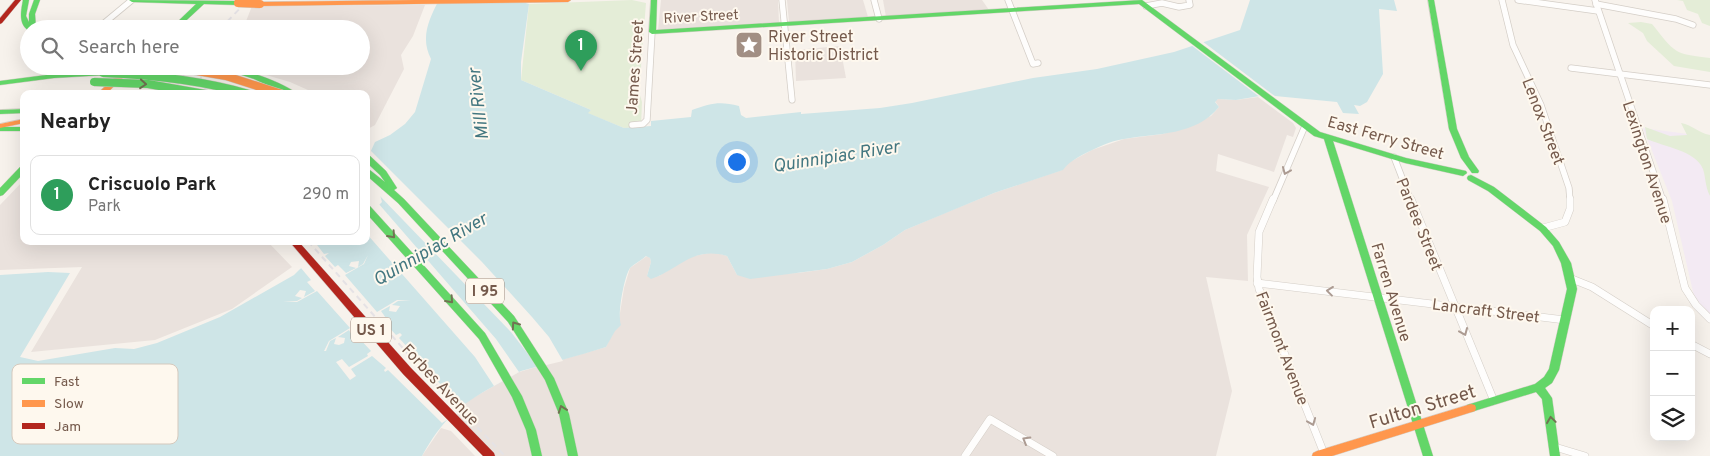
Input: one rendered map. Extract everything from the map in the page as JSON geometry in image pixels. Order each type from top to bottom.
[{"type":"main road","points":[[132,0],[260,4],[568,0]]},
{"type":"main road","name":"James Street","points":[[652,32],[654,0]]},
{"type":"main road","points":[[1431,0],[1453,128],[1470,173]]},
{"type":"main road","points":[[0,26],[2,19],[22,1]]},
{"type":"main road","points":[[22,1],[25,20]]},
{"type":"main road","points":[[32,20],[37,1]]},
{"type":"main road","points":[[183,20],[203,1]]},
{"type":"main road","name":"River Street","points":[[652,32],[1012,11],[1120,2],[1142,3]]},
{"type":"main road","name":"East Ferry Street","points":[[1142,3],[1317,134],[1394,157],[1470,173],[1543,228],[1560,248],[1572,279]]},
{"type":"main road","points":[[0,76],[20,74]]},
{"type":"main road","points":[[0,82],[65,75]]},
{"type":"main road","points":[[105,90],[122,75]]},
{"type":"main road","points":[[149,75],[196,80],[233,90]]},
{"type":"main road","points":[[226,75],[272,90]]},
{"type":"main road","points":[[250,75],[285,90]]},
{"type":"main road","points":[[0,90],[61,84],[113,82],[165,86],[185,90]]},
{"type":"main road","points":[[0,110],[20,109]]},
{"type":"main road","points":[[0,128],[20,122]]},
{"type":"main road","points":[[0,128],[20,129]]},
{"type":"main road","name":"Farren Avenue","points":[[1328,138],[1428,456]]},
{"type":"main road","points":[[370,161],[383,173],[401,200]]},
{"type":"main road","points":[[0,193],[20,172]]},
{"type":"main road","name":"I 95","points":[[370,173],[401,200],[511,319],[550,378],[564,414],[573,456]]},
{"type":"main road","name":"I 95","points":[[370,211],[482,336],[517,396],[531,430],[537,456]]},
{"type":"main road","name":"Forbes Avenue","points":[[297,245],[407,371],[490,456]]},
{"type":"main road","points":[[1555,452],[1547,398],[1538,387],[1547,383],[1554,370],[1572,279]]},
{"type":"main road","name":"Fulton Street","points":[[1322,455],[1538,387]]},
{"type":"street","points":[[108,20],[132,0]]},
{"type":"street","points":[[782,0],[792,100]]},
{"type":"street","points":[[874,0],[879,19]]},
{"type":"street","points":[[1008,0],[1033,64],[1038,63]]},
{"type":"street","points":[[1142,3],[1162,3],[1185,7],[1190,4],[1189,0]]},
{"type":"street","name":"Lenox Street","points":[[1502,0],[1513,46],[1541,105],[1569,188],[1570,209],[1565,222],[1543,228]]},
{"type":"street","points":[[1518,0],[1596,5],[1676,19],[1693,25]]},
{"type":"street","name":"Lexington Avenue","points":[[1596,5],[1664,202],[1685,288],[1696,305],[1710,319]]},
{"type":"street","name":"James Street","points":[[632,125],[643,124],[646,120],[652,32]]},
{"type":"street","points":[[1571,68],[1710,84]]},
{"type":"street","name":"Fairmont Avenue","points":[[1305,126],[1259,232],[1258,283],[1322,455]]},
{"type":"street","name":"Pardee Street","points":[[1394,157],[1453,305],[1494,401]]},
{"type":"street","points":[[1572,279],[1592,287],[1650,323]]},
{"type":"street","name":"Lancraft Street","points":[[1258,283],[1565,320]]},
{"type":"street","points":[[1695,346],[1710,354]]},
{"type":"street","points":[[965,456],[990,419],[1053,456]]},
{"type":"street","points":[[1555,452],[1586,456]]},
{"type":"shaded area","points":[[661,0],[778,0],[779,23],[658,30]]},
{"type":"shaded area","points":[[787,0],[863,0],[868,17],[789,22]]},
{"type":"shaded area","points":[[883,0],[982,0],[989,10],[886,17]]},
{"type":"shaded area","points":[[425,5],[413,36],[401,55],[404,69],[375,125],[370,128],[370,90],[308,90],[266,75],[370,75],[370,20],[247,20],[252,6]]},
{"type":"shaded area","points":[[840,46],[846,78],[796,81],[795,50]]},
{"type":"shaded area","points":[[1258,97],[1293,123],[1296,128],[1293,137],[1287,135],[1274,172],[1218,154],[1216,171],[1269,187],[1247,235],[1248,281],[1206,277],[1232,391],[1216,456],[490,456],[451,417],[462,404],[519,372],[606,347],[619,319],[624,288],[630,268],[647,256],[651,262],[647,276],[659,276],[679,262],[694,256],[714,252],[727,256],[737,275],[798,273],[827,269],[852,262],[905,230],[945,213],[994,193],[1062,170],[1068,163],[1092,150],[1124,139],[1163,134],[1211,116],[1219,107],[1215,101],[1218,99],[1236,100]]},
{"type":"shaded area","points":[[1643,128],[1710,137],[1710,316],[1694,296],[1672,201]]},
{"type":"shaded area","points":[[20,184],[20,245],[271,245],[292,267],[232,309],[155,340],[31,352],[82,267],[0,270],[0,205]]},
{"type":"shaded area","points":[[441,428],[451,431],[475,456],[422,456]]},
{"type":"green space","points":[[632,0],[646,3],[639,92],[642,102],[641,127],[624,128],[587,113],[591,110],[521,80],[529,4]]},
{"type":"green space","points":[[1677,0],[1710,0],[1710,26],[1702,23],[1698,14],[1687,10],[1683,1]]},
{"type":"green space","points":[[1641,22],[1652,24],[1676,50],[1689,55],[1710,58],[1710,72],[1674,66],[1647,41],[1643,33],[1628,23]]},
{"type":"green space","points":[[1681,123],[1710,135],[1710,196],[1703,169],[1693,157],[1647,139],[1645,127],[1670,136],[1687,135]]},
{"type":"water","points":[[439,0],[515,0],[529,4],[521,62],[521,80],[591,110],[588,113],[624,128],[651,126],[651,121],[691,117],[692,110],[716,104],[739,106],[741,115],[746,118],[801,112],[801,114],[880,108],[1033,78],[1097,69],[1174,52],[1240,30],[1250,0],[1394,0],[1397,11],[1379,9],[1383,74],[1367,102],[1360,106],[1354,105],[1359,114],[1343,113],[1337,102],[1275,96],[1272,94],[1236,100],[1218,99],[1215,102],[1219,107],[1199,123],[1175,132],[1119,140],[1103,145],[1075,159],[1063,170],[994,193],[905,230],[852,262],[827,269],[750,279],[737,275],[727,256],[704,254],[695,256],[651,279],[647,276],[651,262],[650,258],[646,256],[630,268],[623,287],[621,325],[615,331],[606,347],[521,371],[482,393],[461,407],[444,423],[422,456],[0,456],[0,275],[48,272],[70,273],[20,357],[38,361],[115,348],[134,349],[157,343],[220,317],[294,275],[310,259],[313,245],[370,245],[370,212],[382,202],[370,153],[375,142],[390,135],[405,124],[415,112],[431,59],[426,44],[426,36],[432,14]]},
{"type":"pier","points":[[1202,41],[1272,94],[1261,98],[1191,45]]},
{"type":"pier","points":[[370,150],[482,262],[549,337],[563,361],[538,367],[511,332],[377,193],[370,169]]},
{"type":"pier","points":[[378,203],[496,339],[519,372],[494,386],[475,357],[370,238],[370,208]]},
{"type":"pier","points":[[310,245],[317,245],[324,254],[329,253],[325,256],[335,267],[338,265],[346,273],[356,268],[349,266],[351,262],[359,261],[358,267],[363,264],[368,255],[364,264],[345,275],[377,312],[397,300],[411,301],[398,301],[392,305],[400,306],[396,312],[389,311],[390,306],[381,311],[388,321],[385,323],[396,335],[400,333],[402,335],[399,338],[411,351],[414,350],[416,352],[414,355],[462,408],[458,413],[442,423],[388,370],[385,372],[386,368],[372,356],[351,369],[356,376],[350,380],[336,362],[342,359],[349,367],[368,356],[367,354],[371,351],[358,337],[354,339],[349,330],[338,337],[345,338],[344,343],[334,344],[336,338],[330,341],[326,351],[324,351],[329,341],[350,328],[317,291],[297,302],[283,301],[297,301],[302,298],[295,296],[300,290],[306,291],[304,297],[315,291],[307,282],[311,280],[301,268],[297,271],[296,269],[308,258]]},
{"type":"railway","points":[[229,20],[248,0]]},
{"type":"railway","points":[[174,90],[184,75]]},
{"type":"railway","points":[[188,90],[193,75]]},
{"type":"railway","points":[[201,75],[201,81],[207,90]]},
{"type":"railway","points":[[312,245],[424,372],[505,456]]},
{"type":"traffic: fast","points":[[25,20],[23,16],[26,0]]},
{"type":"traffic: fast","points":[[32,20],[32,14],[37,0]]},
{"type":"traffic: fast","points":[[132,0],[238,3]]},
{"type":"traffic: fast","points":[[183,20],[204,0]]},
{"type":"traffic: fast","points":[[654,0],[652,32],[1141,2]]},
{"type":"traffic: fast","points":[[1138,0],[1317,134],[1405,160],[1463,173]]},
{"type":"traffic: fast","points":[[1431,0],[1453,129],[1465,158],[1475,171]]},
{"type":"traffic: fast","points":[[0,83],[70,75]]},
{"type":"traffic: fast","points":[[140,75],[177,78],[235,90]]},
{"type":"traffic: fast","points":[[250,75],[285,90]]},
{"type":"traffic: fast","points":[[94,82],[148,84],[182,90]]},
{"type":"traffic: fast","points":[[0,112],[20,111]]},
{"type":"traffic: fast","points":[[0,129],[20,129]]},
{"type":"traffic: fast","points":[[1328,138],[1428,456]]},
{"type":"traffic: fast","points":[[370,161],[383,173],[393,188]]},
{"type":"traffic: fast","points":[[0,193],[20,172]]},
{"type":"traffic: fast","points":[[370,174],[401,201],[511,319],[549,378],[564,414],[573,456]]},
{"type":"traffic: fast","points":[[1471,178],[1491,189],[1543,229],[1556,244],[1566,263],[1572,289],[1554,370],[1548,380],[1538,387],[1471,408]]},
{"type":"traffic: fast","points":[[370,211],[482,336],[517,396],[531,430],[537,456]]},
{"type":"traffic: fast","points":[[1538,387],[1547,398],[1555,456]]},
{"type":"traffic: slow","points":[[260,4],[568,0]]},
{"type":"traffic: slow","points":[[238,3],[260,4]]},
{"type":"traffic: slow","points":[[105,90],[122,75]]},
{"type":"traffic: slow","points":[[221,75],[254,83],[272,90]]},
{"type":"traffic: slow","points":[[0,126],[20,122]]},
{"type":"traffic: slow","points":[[1317,456],[1471,408]]},
{"type":"traffic: jam","points":[[0,22],[18,0]]},
{"type":"traffic: jam","points":[[297,245],[407,371],[490,456]]},
{"type":"place","name":"River Street Historic District","points":[[749,45]]},
{"type":"place","name":"Criscuolo Park","points":[[581,71]]},
{"type":"water label","name":"Mill River","points":[[478,104]]},
{"type":"water label","name":"Quinnipiac River","points":[[836,156]]},
{"type":"water label","name":"Quinnipiac River","points":[[430,249]]}]
